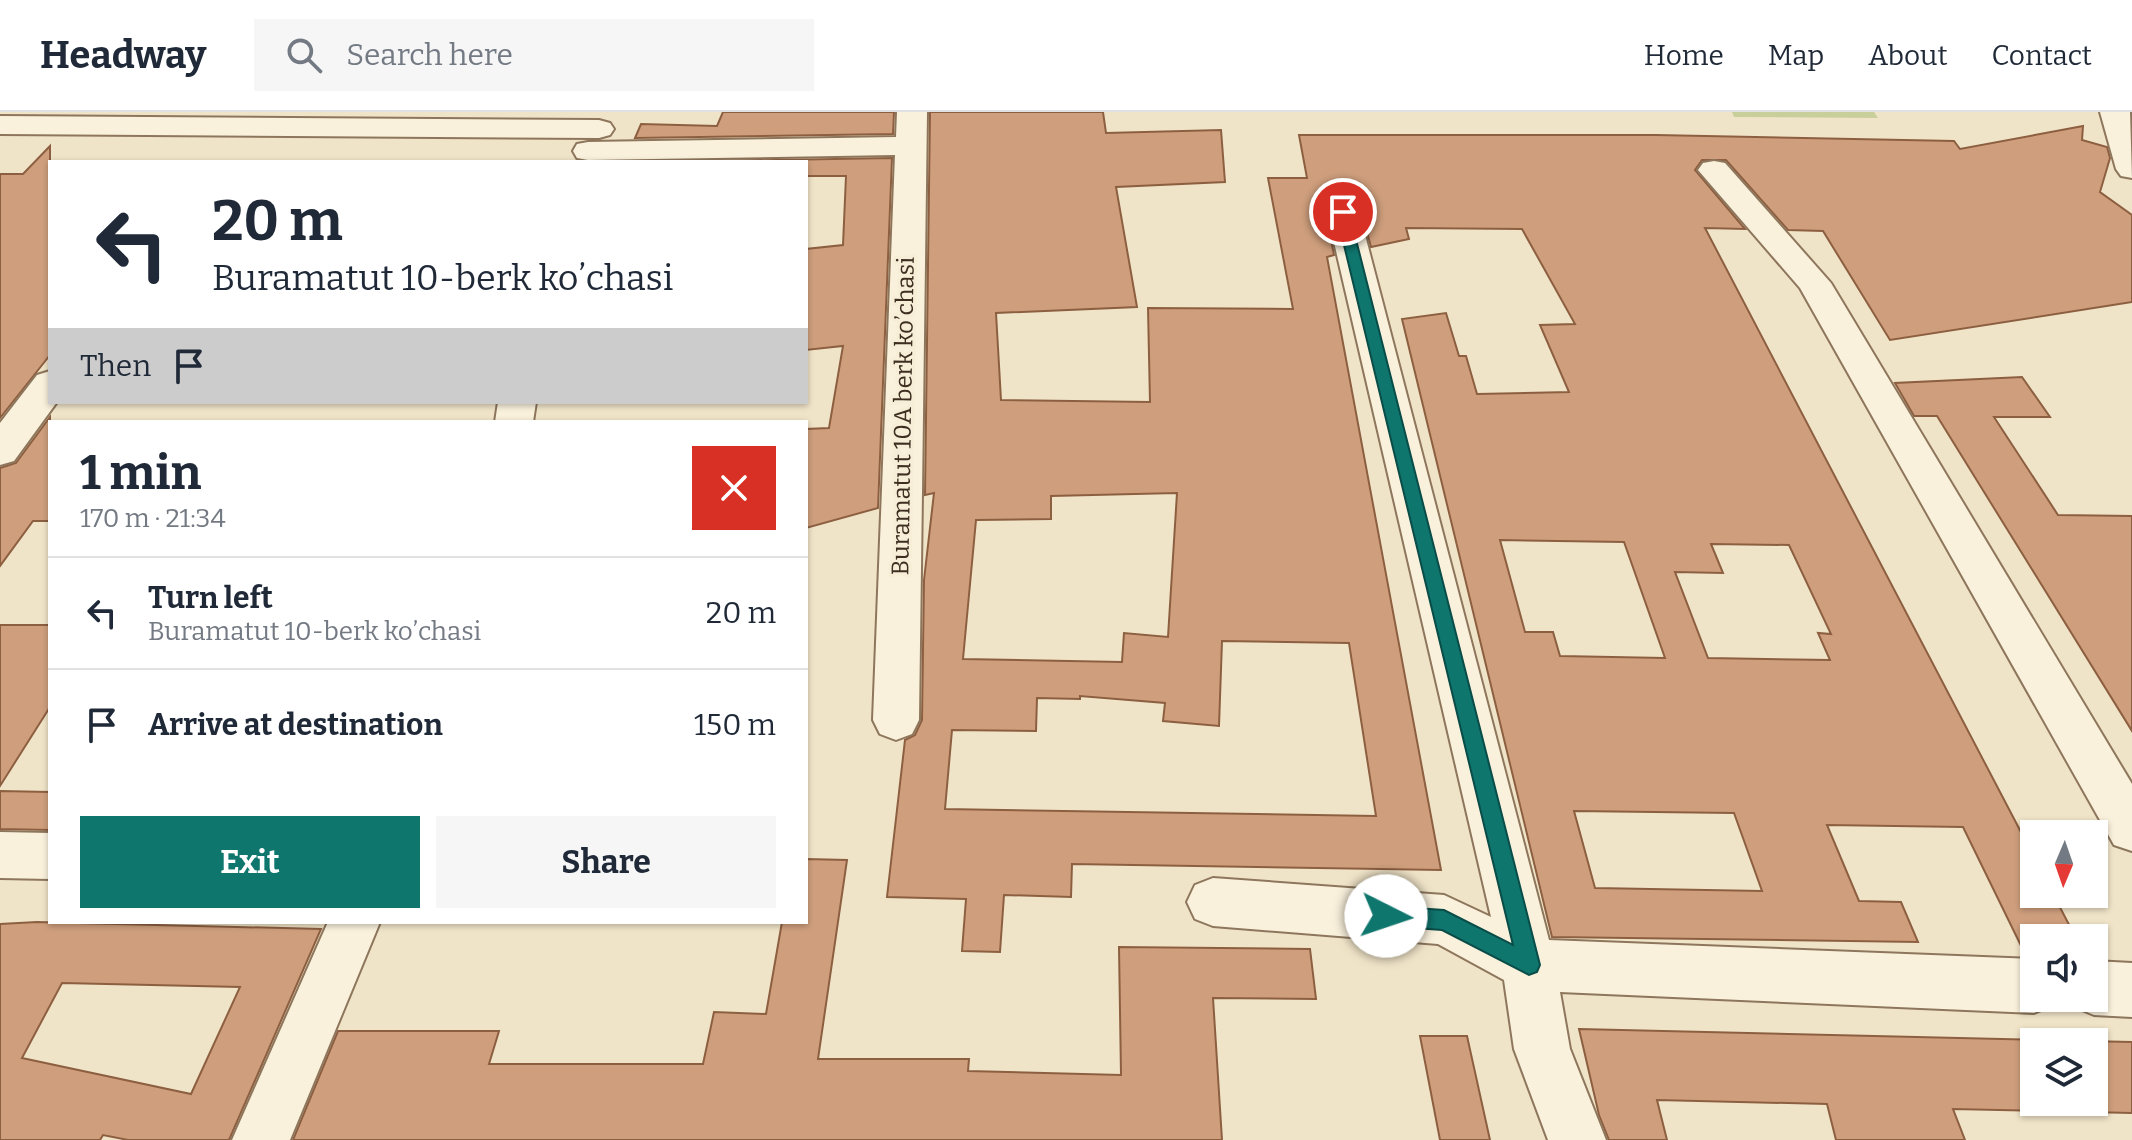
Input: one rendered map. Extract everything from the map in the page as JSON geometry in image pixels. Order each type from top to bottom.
[{"type":"street","points":[[2115,112],[2132,169]]},
{"type":"street","points":[[0,125],[595,138],[911,129]]},
{"type":"street","name":"Buramatut 10А berk koʼchasi","points":[[896,720],[911,129]]},
{"type":"street","points":[[1714,170],[1814,283],[2132,829]]},
{"type":"street","points":[[1343,212],[1529,965],[1542,1049],[1577,1140]]},
{"type":"street","points":[[0,451],[48,387]]},
{"type":"street","points":[[0,855],[48,856]]},
{"type":"street","points":[[1213,902],[1444,920],[1529,965],[2020,985]]},
{"type":"street","points":[[261,1140],[353,924]]},
{"type":"street","points":[[2108,989],[2132,990]]},
{"type":"green space","points":[[1732,112],[1874,112],[1878,118],[1734,117]]},
{"type":"building","points":[[723,112],[894,112],[893,134],[635,138],[641,124],[717,126]]},
{"type":"building","points":[[930,112],[1103,112],[1106,133],[1221,130],[1225,182],[1116,187],[1137,307],[996,313],[1001,400],[1150,402],[1148,308],[1293,309],[1268,178],[1307,178],[1299,135],[1656,135],[1954,141],[1960,149],[2083,126],[2082,140],[2107,147],[2110,158],[2100,192],[2132,215],[2132,302],[1890,340],[1823,231],[1788,230],[1726,160],[1702,160],[1695,170],[1745,229],[1705,228],[2020,830],[2020,908],[2060,908],[2069,924],[2020,924],[2020,944],[1963,827],[1827,825],[1859,901],[1901,902],[1918,942],[1552,937],[1402,319],[1446,313],[1459,356],[1466,356],[1477,394],[1569,392],[1540,325],[1575,324],[1522,229],[1406,228],[1409,239],[1371,247],[1361,210],[1355,202],[1344,199],[1331,202],[1325,210],[1334,255],[1327,257],[1441,870],[1072,864],[1071,897],[1004,895],[1000,952],[962,951],[966,899],[887,897],[905,740],[915,735],[922,720],[924,580],[934,493],[925,495]],"holes":[[[1177,493],[1168,637],[1124,633],[1122,662],[963,659],[976,520],[1051,519],[1051,496]],[[1500,540],[1624,542],[1665,658],[1560,656],[1553,632],[1525,632]],[[1711,544],[1789,545],[1831,634],[1818,633],[1830,660],[1708,658],[1675,572],[1723,573]],[[1222,641],[1349,643],[1376,816],[945,809],[952,730],[1036,731],[1037,698],[1080,699],[1080,696],[1165,703],[1163,721],[1219,726]],[[1574,811],[1734,813],[1762,891],[1595,888]]]},
{"type":"building","points":[[50,146],[48,358],[0,418],[0,174],[23,174]]},
{"type":"building","points":[[892,158],[878,508],[808,527],[808,429],[829,428],[843,346],[808,350],[808,249],[843,245],[846,176],[808,176],[808,160],[770,160]]},
{"type":"building","points":[[2022,377],[2050,417],[1994,417],[2058,515],[2132,516],[2132,731],[1937,416],[1914,416],[1895,383]]},
{"type":"building","points":[[50,417],[48,521],[33,521],[0,566],[0,468],[16,463]]},
{"type":"building","points":[[0,625],[48,625],[48,710],[0,786]]},
{"type":"building","points":[[0,791],[48,792],[48,830],[0,829]]},
{"type":"building","points":[[808,859],[847,860],[818,1059],[969,1059],[968,1071],[1121,1075],[1119,947],[1310,949],[1316,999],[1213,998],[1222,1140],[293,1140],[338,1031],[499,1031],[489,1064],[703,1064],[714,1012],[766,1014],[782,924],[808,924]]},
{"type":"building","points":[[37,922],[321,929],[229,1140],[128,1140],[103,1135],[100,1140],[0,1140],[0,924]],"holes":[[[62,983],[240,987],[191,1094],[22,1058]]]},
{"type":"building","points":[[1579,1029],[2020,1039],[2020,1110],[1953,1109],[1965,1140],[1836,1140],[1827,1104],[1657,1100],[1667,1140],[1609,1140],[1599,1115]]},
{"type":"building","points":[[1420,1036],[1467,1036],[1490,1140],[1440,1140]]},
{"type":"building","points":[[2108,1041],[2132,1042],[2132,1113],[2108,1112]]},
{"type":"route","points":[[1343,212],[1529,965],[1444,920],[1386,916]]}]
